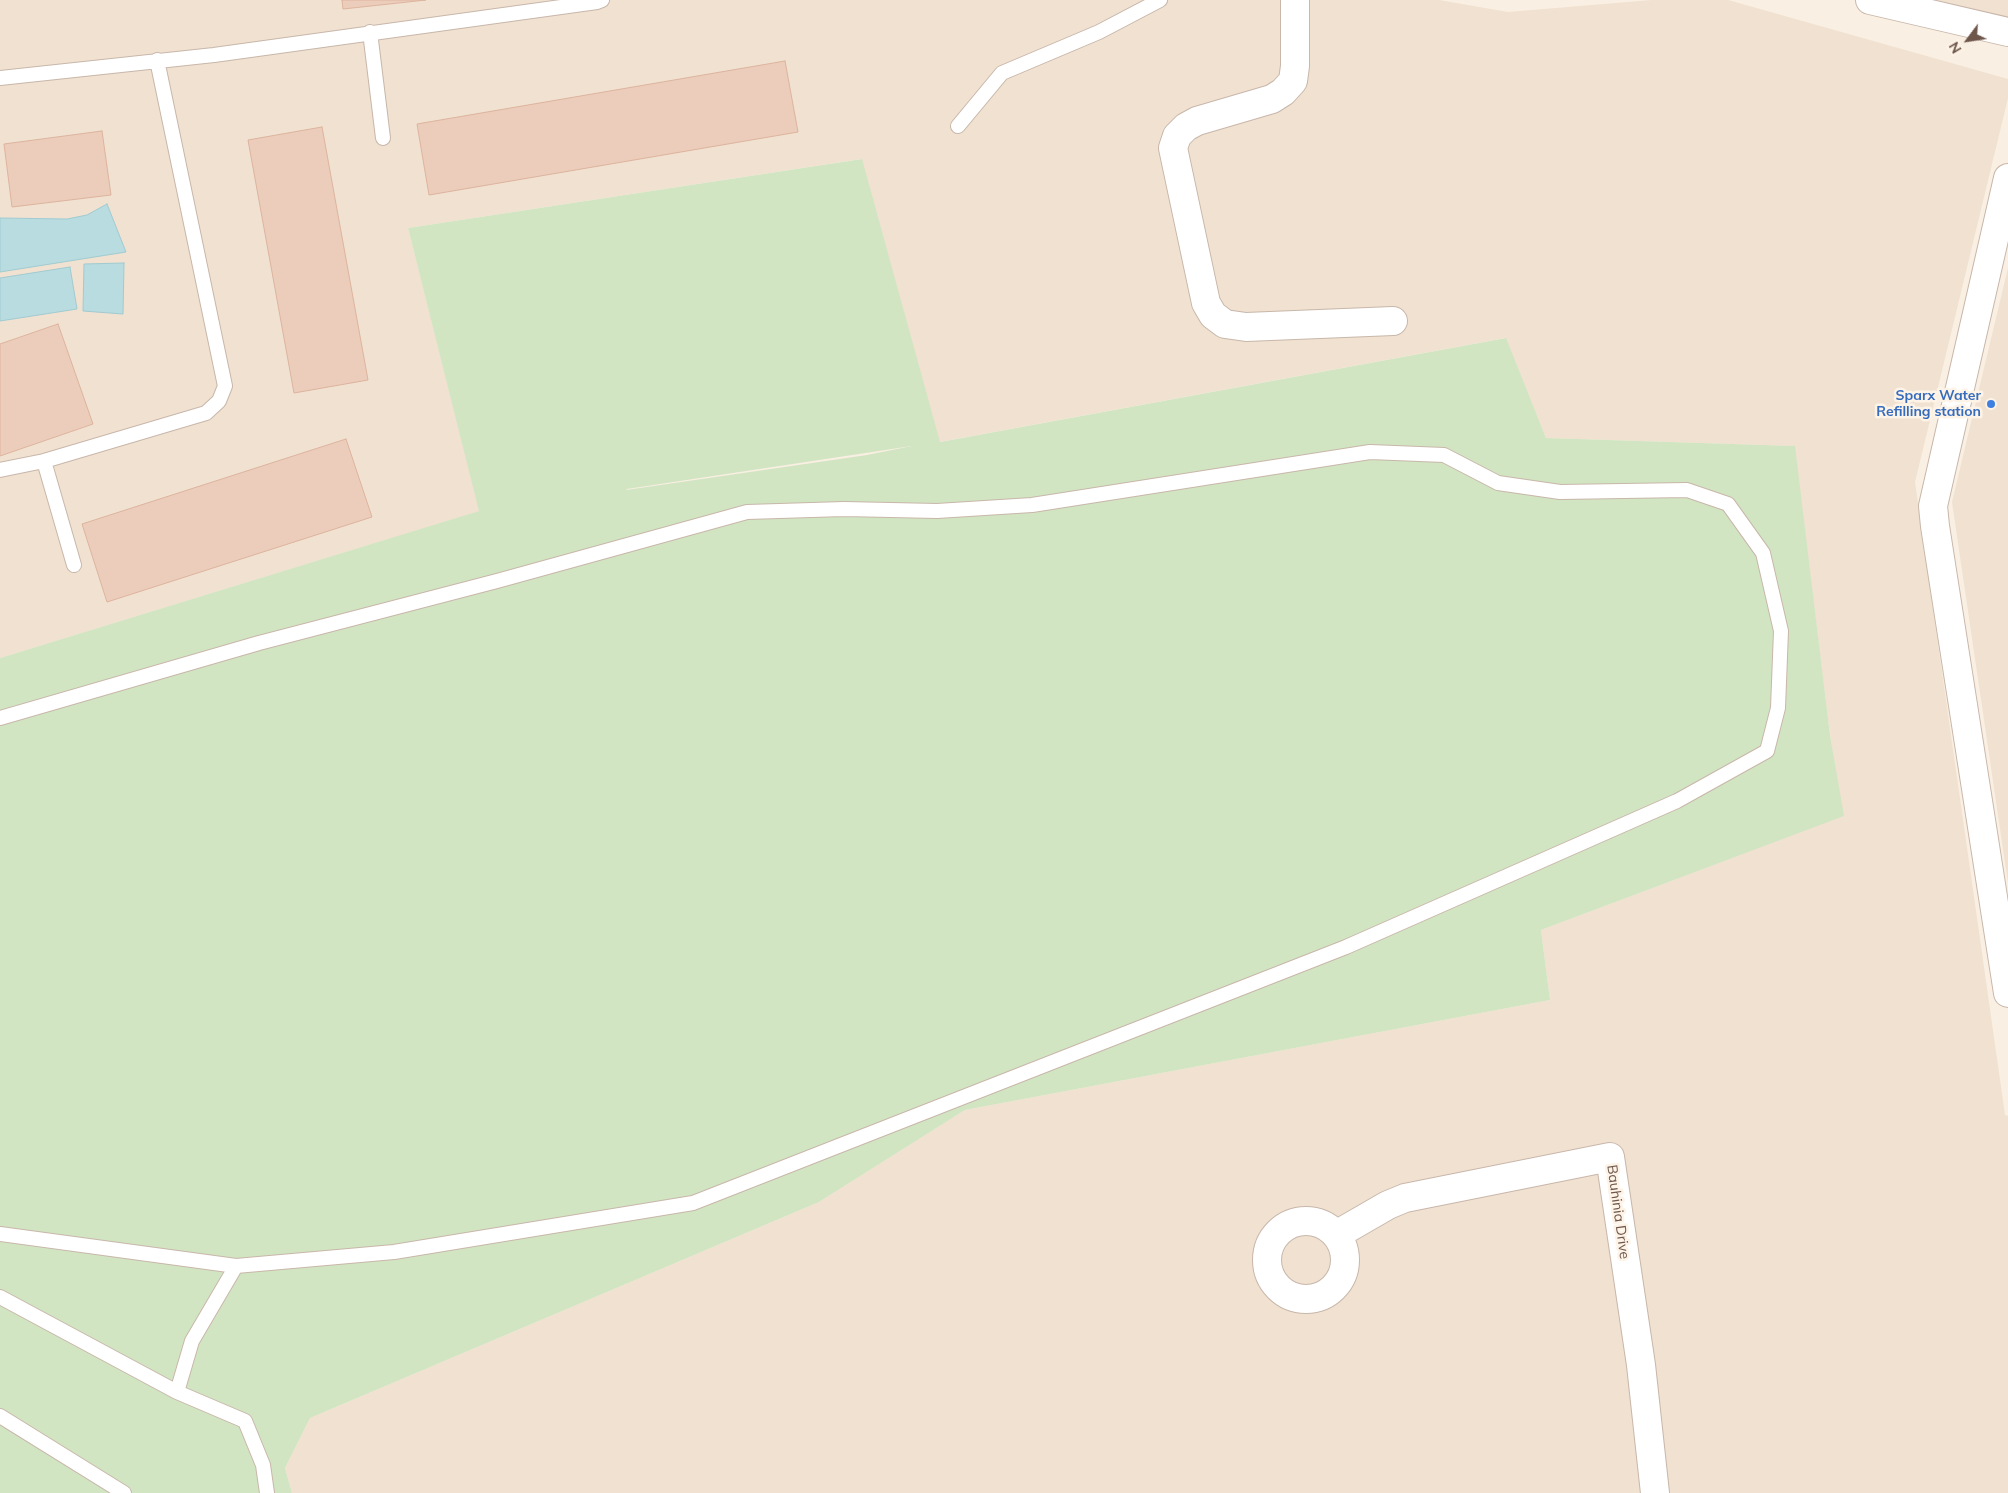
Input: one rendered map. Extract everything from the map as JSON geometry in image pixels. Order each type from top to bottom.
[{"type":"street","points":[[1295,0],[1296,66],[1292,81],[1283,92],[1272,99],[1197,121],[1186,127],[1177,136],[1173,148],[1206,303],[1213,315],[1225,324],[1246,327],[1393,321]]},
{"type":"street","points":[[1870,0],[2008,32]]},
{"type":"street","points":[[2008,178],[1933,506],[1934,526],[2008,993]]},
{"type":"street","name":"Bauhinia Drive","points":[[1336,1234],[1388,1205],[1405,1198],[1610,1157],[1641,1365],[1655,1493]]},
{"type":"lane","points":[[0,78],[214,55],[527,6],[597,2],[602,0]]},
{"type":"lane","points":[[958,126],[1002,73],[1099,32],[1160,0]]},
{"type":"lane","points":[[370,32],[383,138]]},
{"type":"lane","points":[[0,470],[44,461],[206,413],[219,402],[225,386],[157,60]]},
{"type":"lane","points":[[0,718],[259,643],[497,582],[747,512],[937,511],[1032,505],[1370,452],[1444,455],[1498,483],[1560,492],[1687,490],[1728,504],[1763,553],[1781,631],[1778,708],[1768,751],[1677,801],[1346,947],[693,1203],[394,1252],[236,1266],[0,1234]]},
{"type":"lane","points":[[44,461],[74,565]]},
{"type":"lane","points":[[177,1392],[192,1341],[236,1266]]},
{"type":"lane","points":[[0,1297],[177,1392],[245,1421],[263,1465],[267,1493]]},
{"type":"lane","points":[[0,1416],[124,1493]]},
{"type":"shaded area","points":[[0,0],[1439,0],[1508,12],[1652,0],[1728,0],[2008,79],[2008,98],[1915,482],[2005,1115],[2008,1116],[2008,1493],[292,1493],[285,1468],[310,1418],[819,1202],[965,1110],[1550,1000],[1541,930],[1843,816],[1830,735],[1794,446],[1546,438],[1505,338],[939,442],[861,159],[408,228],[480,511],[0,658]]},
{"type":"shaded area","points":[[1912,0],[2008,0],[2008,20]]},
{"type":"shaded area","points":[[2008,268],[2008,883],[1952,502]]},
{"type":"green space","points":[[862,159],[940,442],[1506,338],[1546,438],[1795,446],[1830,735],[1844,816],[1541,930],[1550,1000],[965,1110],[819,1202],[310,1418],[285,1468],[292,1493],[0,1493],[0,658],[479,511],[408,228]],"holes":[[[912,446],[867,455],[626,490]]]},
{"type":"water","points":[[107,204],[126,252],[0,272],[0,218],[67,219],[87,215]]},
{"type":"water","points":[[124,263],[123,314],[83,311],[84,264]]},
{"type":"water","points":[[70,267],[77,309],[0,321],[0,278]]},
{"type":"building","points":[[342,0],[426,0],[343,9]]},
{"type":"building","points":[[785,61],[798,132],[429,195],[417,124]]},
{"type":"building","points":[[322,127],[368,380],[294,393],[248,140]]},
{"type":"building","points":[[102,131],[111,195],[12,207],[4,144]]},
{"type":"building","points":[[58,324],[93,424],[0,456],[0,344]]},
{"type":"building","points":[[346,439],[372,517],[107,602],[82,524]]},
{"type":"place","name":"Sparx Water Refilling station","points":[[1991,404]]}]
